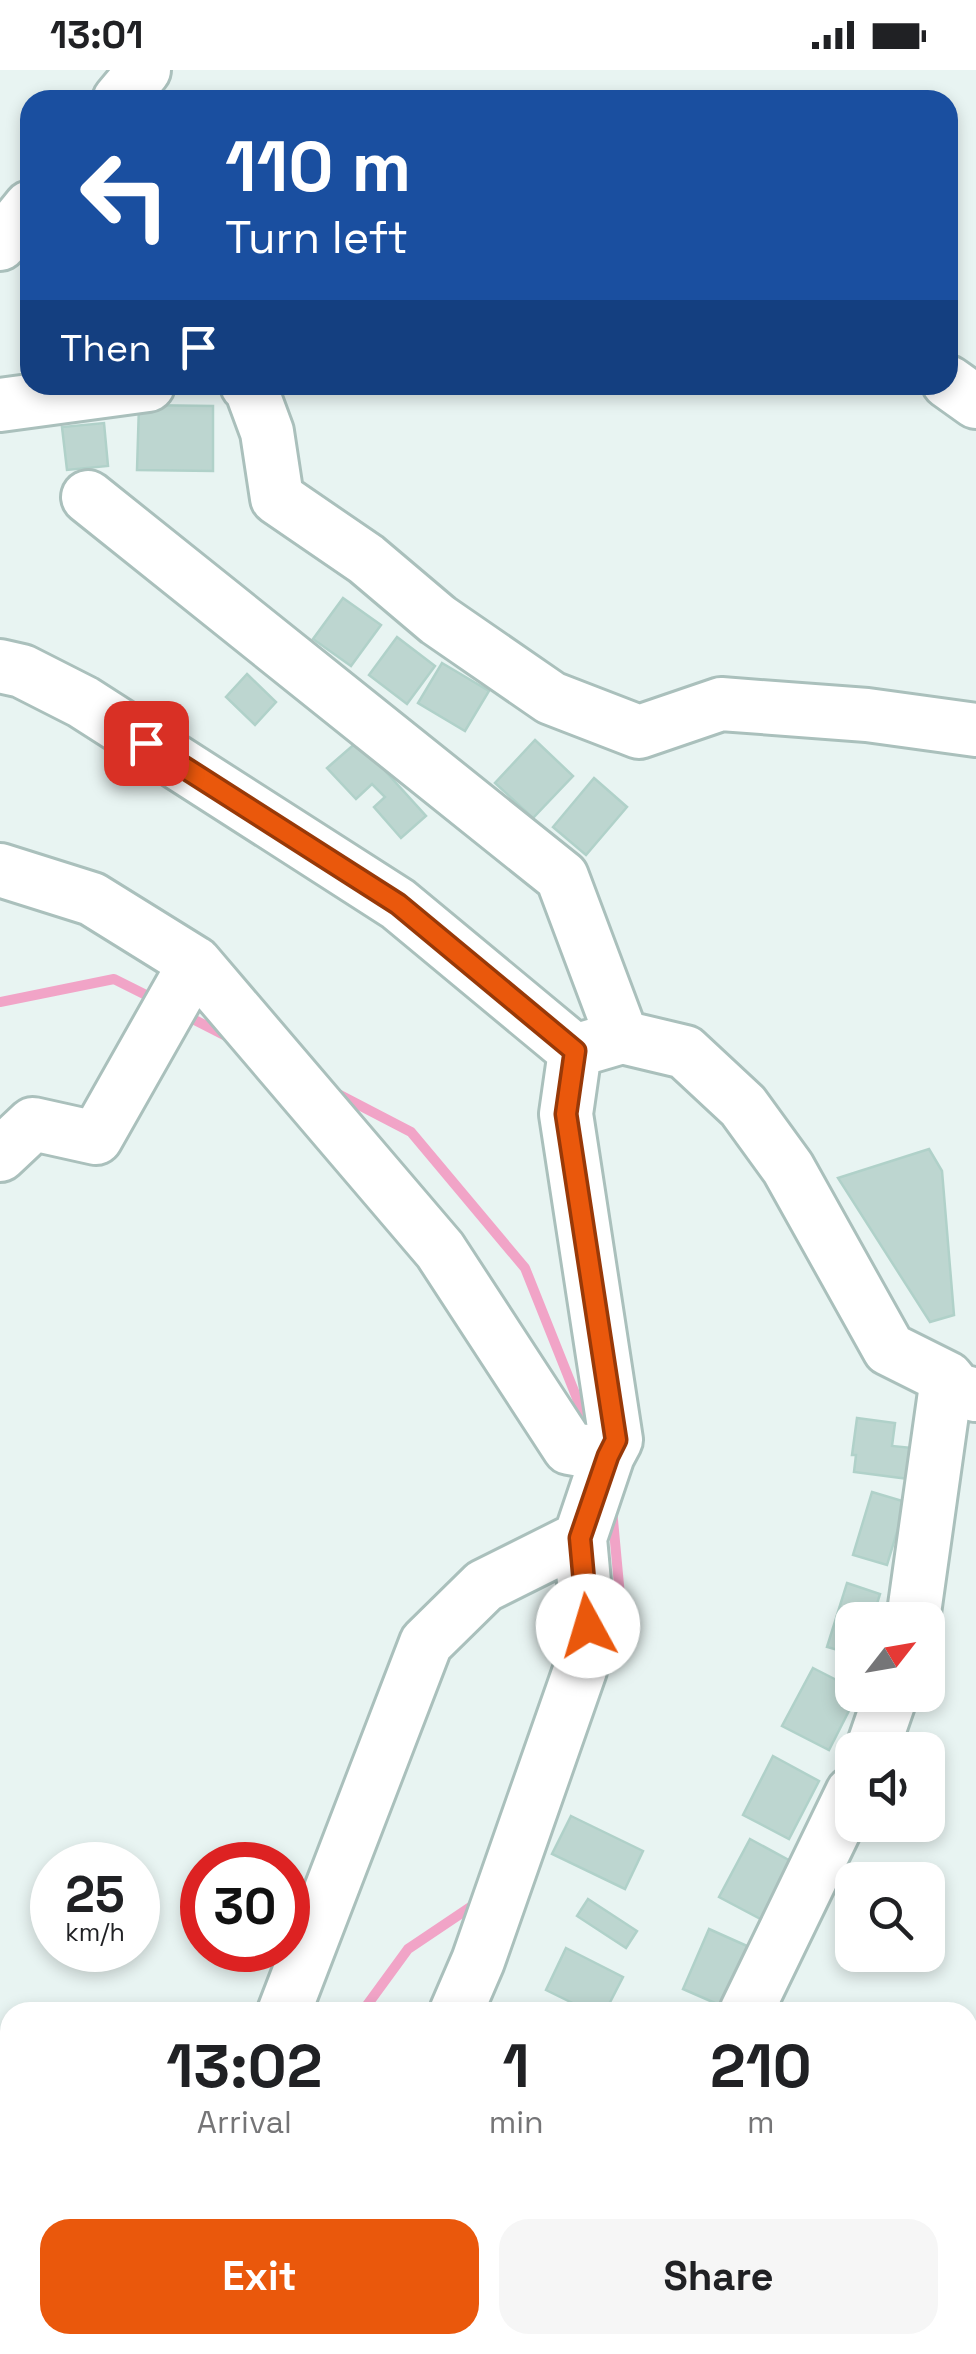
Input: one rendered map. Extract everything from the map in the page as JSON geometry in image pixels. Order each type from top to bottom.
[{"type":"street","points":[[127,90],[144,70]]},
{"type":"street","points":[[0,244],[20,220]]},
{"type":"street","points":[[0,405],[74,395]]},
{"type":"street","points":[[253,395],[267,432],[277,498],[366,559],[438,620],[551,698],[639,732],[721,704],[867,714],[976,730]]},
{"type":"street","points":[[88,497],[562,877],[599,1044],[566,1114],[616,1440],[580,1538],[588,1626],[580,1670],[478,1962],[460,2002]]},
{"type":"street","points":[[0,666],[22,671],[83,702],[398,904],[599,1044],[685,1052],[743,1106],[788,1168],[888,1349],[962,1386],[917,1602]]},
{"type":"street","points":[[0,870],[92,899],[195,962],[440,1250],[569,1448],[608,1456]]},
{"type":"street","points":[[0,1156],[33,1124],[96,1138],[195,962]]},
{"type":"street","points":[[288,2002],[426,1643],[484,1586],[580,1538]]},
{"type":"street","points":[[751,2002],[835,1828]]},
{"type":"building","points":[[139,405],[213,406],[213,471],[137,470]]},
{"type":"building","points":[[104,423],[108,466],[67,470],[62,427]]},
{"type":"building","points":[[343,598],[381,625],[351,666],[313,639]]},
{"type":"building","points":[[397,637],[435,666],[407,704],[369,675]]},
{"type":"building","points":[[442,663],[489,691],[465,731],[418,703]]},
{"type":"building","points":[[247,674],[276,702],[255,725],[226,697]]},
{"type":"building","points":[[535,740],[573,776],[533,818],[495,783]]},
{"type":"building","points":[[358,741],[426,816],[401,838],[374,807],[385,797],[372,784],[356,799],[327,768]]},
{"type":"building","points":[[594,778],[627,807],[586,855],[553,827]]},
{"type":"building","points":[[929,1149],[942,1171],[954,1315],[930,1322],[838,1178]]},
{"type":"building","points":[[857,1418],[895,1423],[892,1446],[913,1448],[909,1479],[854,1472]]},
{"type":"building","points":[[872,1492],[906,1502],[887,1565],[853,1555]]},
{"type":"building","points":[[847,1583],[880,1594],[878,1602],[841,1602]]},
{"type":"building","points":[[835,1621],[835,1649],[827,1647]]},
{"type":"building","points":[[813,1668],[835,1679],[835,1712],[848,1712],[829,1750],[782,1726]]},
{"type":"building","points":[[773,1756],[819,1781],[789,1839],[743,1815]]},
{"type":"building","points":[[571,1816],[643,1851],[625,1889],[552,1854]]},
{"type":"building","points":[[750,1839],[796,1864],[766,1922],[719,1897]]},
{"type":"building","points":[[588,1899],[637,1931],[626,1948],[577,1916]]},
{"type":"building","points":[[709,1929],[756,1950],[734,2002],[713,2002],[683,1989]]},
{"type":"building","points":[[566,1948],[623,1977],[610,2002],[571,2002],[546,1990]]},
{"type":"waterway","points":[[0,1002],[114,979],[156,1000]]},
{"type":"waterway","points":[[185,1015],[232,1039]]},
{"type":"waterway","points":[[336,1093],[411,1132],[525,1268],[582,1411]]},
{"type":"waterway","points":[[611,1635],[620,1596],[612,1509]]},
{"type":"waterway","points":[[369,2002],[408,1949],[478,1902]]},
{"type":"route","points":[[146,743],[398,904],[575,1051],[566,1114],[616,1440],[580,1538],[588,1626]]}]
